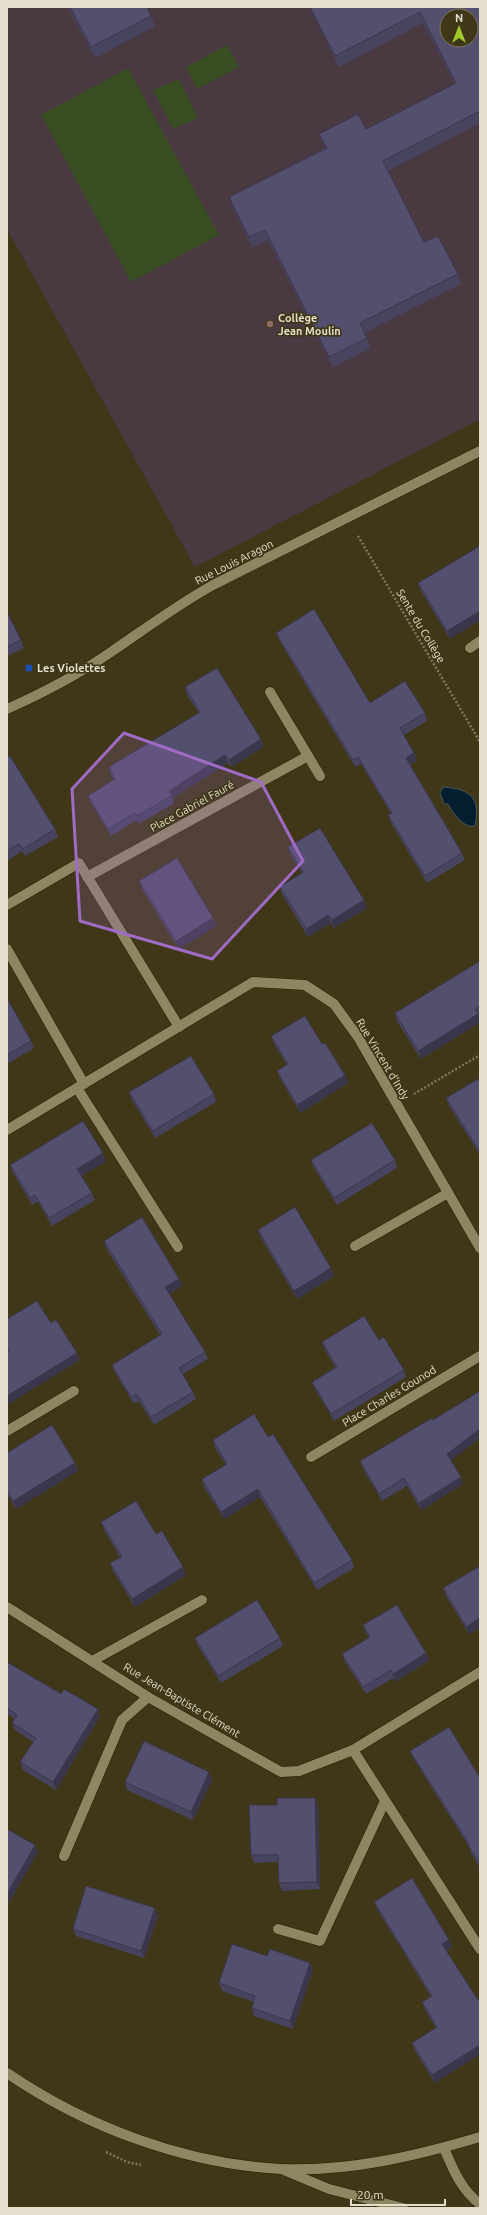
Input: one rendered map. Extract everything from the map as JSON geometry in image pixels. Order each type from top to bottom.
[{"type":"street","name":"Rue Louis Aragon","points":[[7,709],[30,699],[110,653],[179,604],[480,451]]},
{"type":"street","points":[[470,648],[480,641]]},
{"type":"street","points":[[270,692],[320,776]]},
{"type":"street","name":"Place Gabriel Fauré","points":[[87,877],[308,756]]},
{"type":"street","points":[[7,905],[79,863],[178,1027]]},
{"type":"street","points":[[7,949],[81,1086],[178,1247]]},
{"type":"street","name":"Rue Vincent d'Indy","points":[[7,1130],[253,982],[305,985],[334,1004],[358,1037],[448,1193]]},
{"type":"street","points":[[355,1246],[448,1193],[480,1248]]},
{"type":"street","name":"Place Charles Gounod","points":[[311,1457],[480,1356]]},
{"type":"street","points":[[7,1431],[74,1391]]},
{"type":"street","points":[[94,1660],[202,1600]]},
{"type":"street","name":"Rue Jean-Baptiste Clément","points":[[7,1607],[94,1660],[148,1696],[281,1772],[299,1771],[353,1750],[480,1672]]},
{"type":"street","points":[[64,1856],[122,1720],[148,1696]]},
{"type":"street","points":[[353,1750],[480,1949]]},
{"type":"street","points":[[278,1929],[320,1941],[385,1800]]},
{"type":"street","points":[[7,2073],[30,2089],[87,2120],[144,2142],[220,2162],[281,2169],[341,2166],[405,2157],[444,2148],[480,2137]]},
{"type":"street","points":[[444,2148],[458,2180],[469,2196],[480,2204]]},
{"type":"street","points":[[281,2169],[329,2189],[403,2208]]},
{"type":"path","name":"Sente du Collège","points":[[347,519],[480,742]]},
{"type":"path","points":[[397,1104],[480,1055]]},
{"type":"highlighted area","points":[[124,733],[261,782],[303,861],[212,959],[80,921],[72,789]]},
{"type":"shaded area","name":"Collège Jean Moulin","points":[[7,7],[480,7],[480,419],[195,567],[7,229]]},
{"type":"green space","points":[[227,45],[239,67],[197,89],[186,67]]},
{"type":"green space","points":[[128,68],[219,235],[131,282],[41,115]]},
{"type":"green space","points":[[179,79],[198,118],[173,129],[153,90]]},
{"type":"water","points":[[443,787],[461,790],[472,797],[476,808],[475,826],[463,823],[448,804],[444,804],[440,793]]},
{"type":"building","points":[[70,7],[147,7],[151,16],[91,47]]},
{"type":"building","points":[[310,7],[480,7],[480,111],[383,161],[424,242],[438,236],[458,274],[360,323],[367,338],[329,357],[265,230],[249,237],[229,197],[327,148],[319,134],[358,114],[366,129],[456,83],[420,12],[335,56]]},
{"type":"building","points":[[480,546],[480,611],[447,631],[418,583]]},
{"type":"building","points":[[314,609],[370,703],[405,681],[425,713],[400,728],[414,753],[406,758],[462,853],[425,876],[388,815],[392,813],[358,757],[353,760],[276,633]]},
{"type":"building","points":[[7,612],[21,640],[7,647]]},
{"type":"building","points":[[217,668],[261,739],[229,760],[225,755],[169,791],[172,795],[137,816],[135,813],[108,829],[88,796],[115,779],[109,767],[200,712],[185,687]]},
{"type":"building","points":[[10,756],[55,829],[23,849],[19,844],[7,851],[7,758]]},
{"type":"building","points":[[320,828],[364,900],[332,920],[328,915],[306,929],[280,887],[303,872],[288,847]]},
{"type":"building","points":[[177,858],[213,918],[176,941],[139,881]]},
{"type":"building","points":[[480,961],[480,1006],[475,1009],[478,1014],[418,1051],[395,1013]]},
{"type":"building","points":[[7,998],[31,1041],[7,1055]]},
{"type":"building","points":[[305,1016],[322,1044],[325,1043],[345,1075],[297,1105],[277,1071],[288,1064],[271,1036]]},
{"type":"building","points":[[191,1056],[214,1094],[153,1131],[129,1092]]},
{"type":"building","points":[[478,1079],[480,1082],[480,1152],[446,1098]]},
{"type":"building","points":[[83,1121],[103,1153],[77,1169],[92,1193],[49,1218],[35,1195],[30,1198],[10,1165]]},
{"type":"building","points":[[372,1123],[395,1160],[334,1198],[311,1160]]},
{"type":"building","points":[[295,1207],[331,1268],[294,1291],[258,1230]]},
{"type":"building","points":[[142,1217],[179,1279],[165,1287],[205,1352],[179,1368],[193,1392],[151,1417],[137,1394],[131,1397],[112,1365],[162,1334],[104,1241]]},
{"type":"building","points":[[37,1301],[51,1323],[56,1320],[77,1353],[7,1396],[7,1352],[9,1351],[7,1348],[7,1319]]},
{"type":"building","points":[[364,1316],[379,1340],[384,1337],[404,1370],[331,1414],[312,1382],[337,1367],[322,1342]]},
{"type":"building","points":[[480,1391],[480,1429],[447,1454],[461,1477],[419,1503],[404,1478],[379,1494],[360,1461],[432,1418],[433,1420]]},
{"type":"building","points":[[254,1414],[268,1437],[273,1434],[352,1560],[314,1583],[258,1489],[221,1512],[202,1479],[227,1464],[213,1440]]},
{"type":"building","points":[[52,1425],[75,1463],[13,1501],[7,1491],[7,1453]]},
{"type":"building","points":[[136,1501],[156,1534],[162,1531],[183,1567],[132,1599],[110,1563],[122,1557],[101,1522]]},
{"type":"building","points":[[480,1566],[480,1618],[466,1627],[443,1588]]},
{"type":"building","points":[[257,1600],[280,1638],[218,1676],[195,1638]]},
{"type":"building","points":[[397,1605],[426,1653],[393,1674],[391,1670],[363,1687],[342,1654],[370,1637],[363,1625]]},
{"type":"building","points":[[7,1662],[61,1694],[64,1689],[98,1709],[53,1782],[20,1762],[36,1738],[12,1723],[17,1715],[7,1708]]},
{"type":"building","points":[[449,1727],[480,1778],[480,1864],[410,1751]]},
{"type":"building","points":[[144,1741],[209,1772],[191,1812],[125,1782]]},
{"type":"building","points":[[277,1798],[315,1798],[317,1882],[279,1883],[278,1855],[251,1855],[249,1805],[277,1805]]},
{"type":"building","points":[[7,1829],[35,1845],[7,1894]]},
{"type":"building","points":[[412,1878],[449,1940],[442,1944],[478,2000],[480,1999],[480,2045],[432,2075],[412,2043],[437,2027],[422,2002],[432,1996],[374,1902]]},
{"type":"building","points":[[86,1886],[155,1908],[141,1951],[73,1929]]},
{"type":"building","points":[[232,1944],[267,1956],[270,1949],[310,1963],[290,2021],[252,2008],[255,1996],[219,1983]]},
{"type":"place","name":"Collège Jean Moulin","points":[[270,324]]},
{"type":"place","name":"Les Violettes","points":[[29,668]]}]
